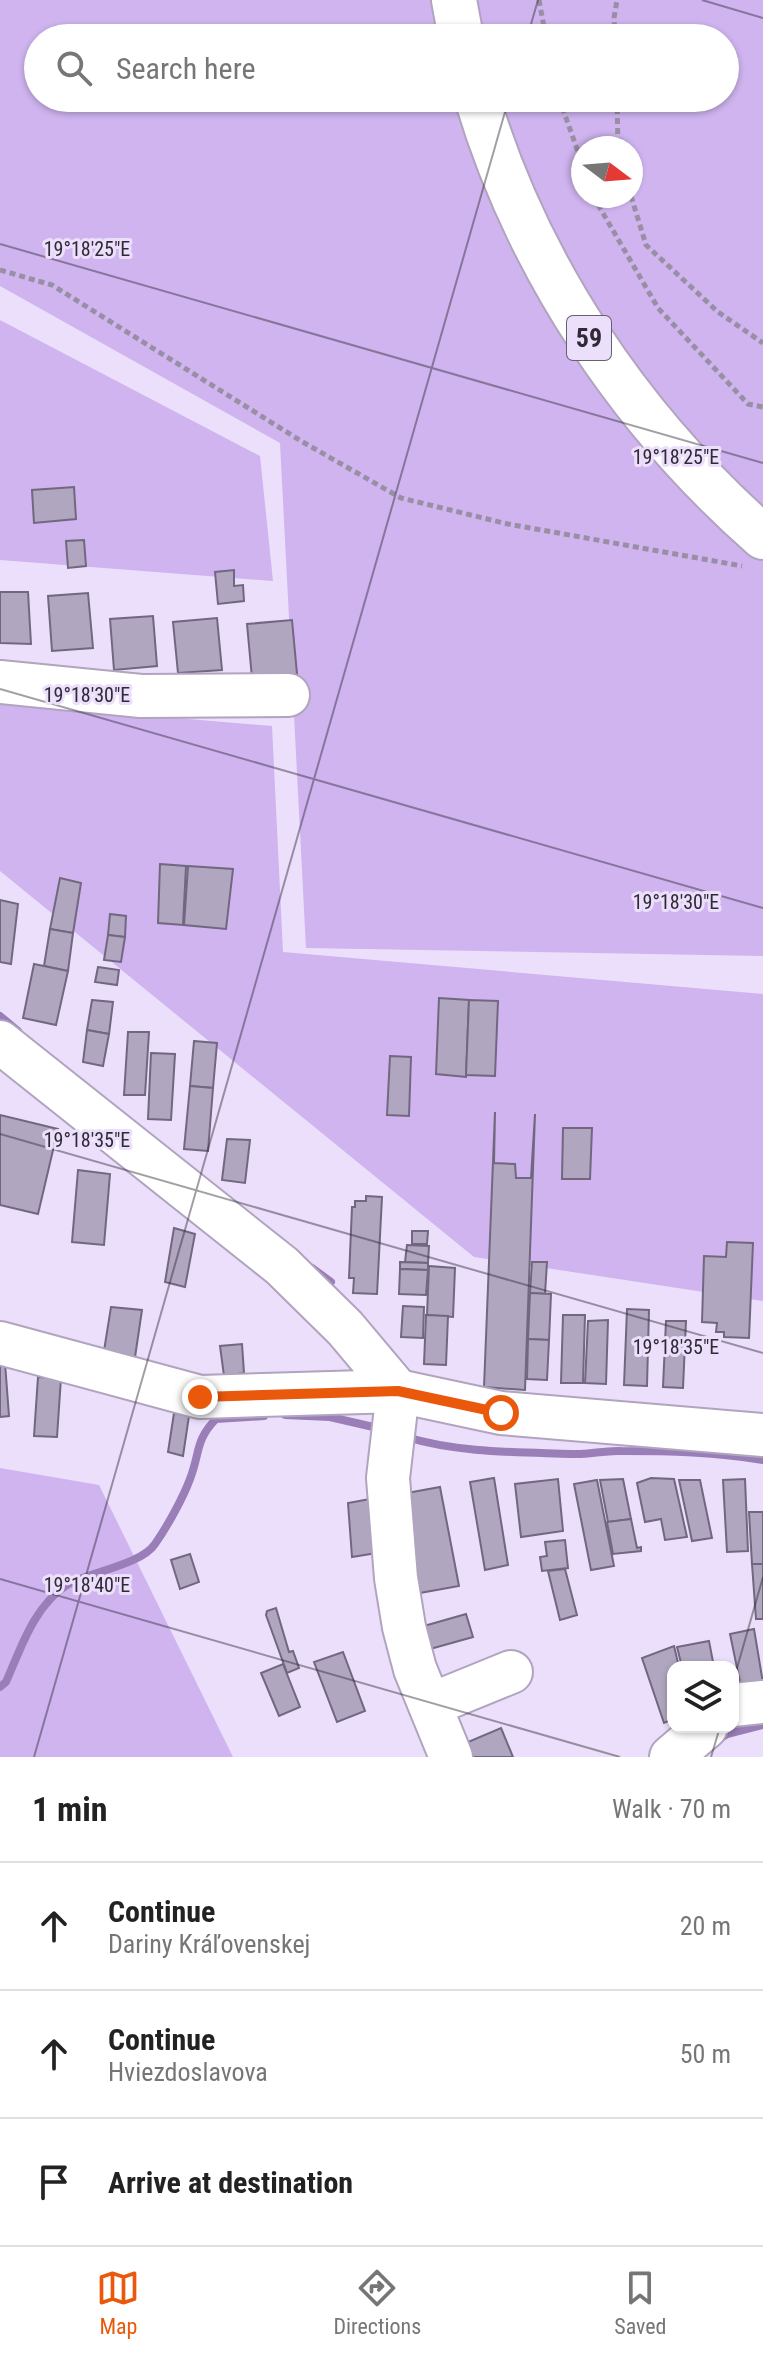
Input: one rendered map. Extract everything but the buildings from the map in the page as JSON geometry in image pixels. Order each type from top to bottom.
[{"type":"main road","points":[[454,0],[458,24]]},
{"type":"main road","name":"59","points":[[482,112],[499,164],[516,201],[560,290],[590,339],[615,378],[755,552]]},
{"type":"street","points":[[0,682],[141,696],[288,695]]},
{"type":"street","points":[[0,1042],[282,1266],[345,1328],[398,1391],[388,1478],[404,1627],[415,1669],[451,1757]]},
{"type":"street","points":[[316,1394],[335,1359],[345,1328]]},
{"type":"street","points":[[0,1343],[200,1397],[398,1391],[501,1413],[763,1435]]},
{"type":"street","points":[[430,1705],[511,1672]]},
{"type":"street","points":[[739,1704],[763,1702]]},
{"type":"street","points":[[671,1757],[699,1733]]},
{"type":"path","points":[[539,0],[543,24]]},
{"type":"path","points":[[614,24],[617,0]]},
{"type":"path","points":[[564,112],[572,136]]},
{"type":"path","points":[[617,112],[618,136]]},
{"type":"path","points":[[600,208],[658,308],[748,404],[763,407]]},
{"type":"path","points":[[635,208],[646,245],[718,312],[763,343]]},
{"type":"path","points":[[0,270],[52,285],[301,441],[401,498],[508,524],[755,552]]},
{"type":"shaded area","points":[[0,0],[763,0],[763,956],[306,948],[280,443],[0,286]]},
{"type":"shaded area","points":[[0,320],[260,456],[273,581],[0,560]]},
{"type":"shaded area","points":[[0,703],[272,726],[283,952],[763,994],[763,1301],[474,1257],[0,871]]},
{"type":"shaded area","points":[[0,1468],[99,1485],[233,1757],[0,1757]]},
{"type":"waterway","points":[[0,1016],[18,1031]]},
{"type":"waterway","points":[[312,1268],[331,1282]]},
{"type":"waterway","points":[[285,1415],[330,1417],[382,1429]]},
{"type":"waterway","points":[[0,1687],[6,1682],[37,1616],[56,1594],[77,1580],[127,1563],[155,1544],[187,1487],[204,1434],[216,1419],[264,1416]]},
{"type":"waterway","points":[[406,1437],[488,1451],[578,1454],[675,1452],[763,1460]]},
{"type":"waterway","points":[[719,1739],[763,1725]]},
{"type":"route","points":[[200,1397],[398,1391],[501,1413]]}]
